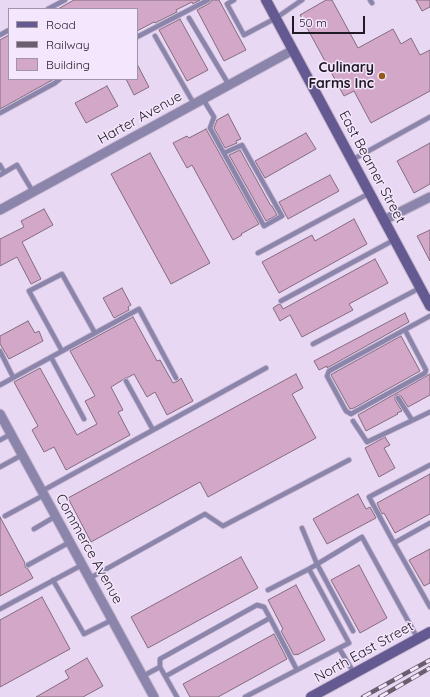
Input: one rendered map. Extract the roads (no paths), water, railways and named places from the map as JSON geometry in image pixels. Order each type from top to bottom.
[{"type":"street","name":"East Beamer Street","points":[[266,0],[430,306]]},
{"type":"street","name":"Harter Avenue","points":[[0,210],[293,50]]},
{"type":"street","points":[[384,220],[430,197]]},
{"type":"street","name":"Commerce Avenue","points":[[0,416],[154,697]]},
{"type":"street","name":"North East Street","points":[[311,697],[430,632]]},
{"type":"lane","points":[[50,8],[65,0]]},
{"type":"lane","points":[[138,36],[208,0]]},
{"type":"lane","points":[[234,0],[227,4],[244,35],[276,18],[302,0]]},
{"type":"lane","points":[[189,18],[229,85]]},
{"type":"lane","points":[[155,36],[194,104]]},
{"type":"lane","points":[[0,113],[59,80]]},
{"type":"lane","points":[[203,99],[214,117],[210,128],[264,226],[282,216],[242,145],[224,153]]},
{"type":"lane","points":[[352,160],[430,117]]},
{"type":"lane","points":[[0,164],[2,174],[17,165],[33,192]]},
{"type":"lane","points":[[258,253],[370,193]]},
{"type":"lane","points":[[281,301],[394,240]]},
{"type":"lane","points":[[62,351],[29,292],[36,288],[62,274],[95,333]]},
{"type":"lane","points":[[313,344],[420,288]]},
{"type":"lane","points":[[0,385],[139,309],[176,378]]},
{"type":"lane","points":[[405,330],[426,370],[425,373],[351,414],[346,411],[327,376],[329,371],[430,316]]},
{"type":"lane","points":[[0,351],[14,377]]},
{"type":"lane","points":[[51,357],[84,419]]},
{"type":"lane","points":[[5,516],[153,430],[266,368]]},
{"type":"lane","points":[[126,381],[153,430]]},
{"type":"lane","points":[[398,398],[412,420]]},
{"type":"lane","points":[[353,421],[366,442],[430,412]]},
{"type":"lane","points":[[0,440],[11,434]]},
{"type":"lane","points":[[0,467],[22,455]]},
{"type":"lane","points":[[90,578],[205,514],[223,526],[349,460]]},
{"type":"lane","points":[[430,465],[369,497],[430,607]]},
{"type":"lane","points":[[34,529],[56,516]]},
{"type":"lane","points":[[394,543],[430,523]]},
{"type":"lane","points":[[302,528],[317,564],[353,631]]},
{"type":"lane","points":[[268,590],[317,564],[362,537],[418,639]]},
{"type":"lane","points":[[28,565],[70,542]]},
{"type":"lane","points":[[0,609],[82,565]]},
{"type":"lane","points":[[245,697],[349,643],[309,568]]},
{"type":"lane","points":[[54,580],[84,634],[112,620]]},
{"type":"lane","points":[[177,697],[160,667],[160,659],[257,605],[264,607],[297,670]]},
{"type":"lane","points":[[166,676],[270,618]]},
{"type":"lane","points":[[339,648],[354,673]]},
{"type":"lane","points":[[143,676],[160,667]]},
{"type":"railway","points":[[363,697],[430,660]]},
{"type":"railway","points":[[380,697],[430,668]]},
{"type":"place","name":"Culinary Farms Inc","points":[[382,76]]}]
